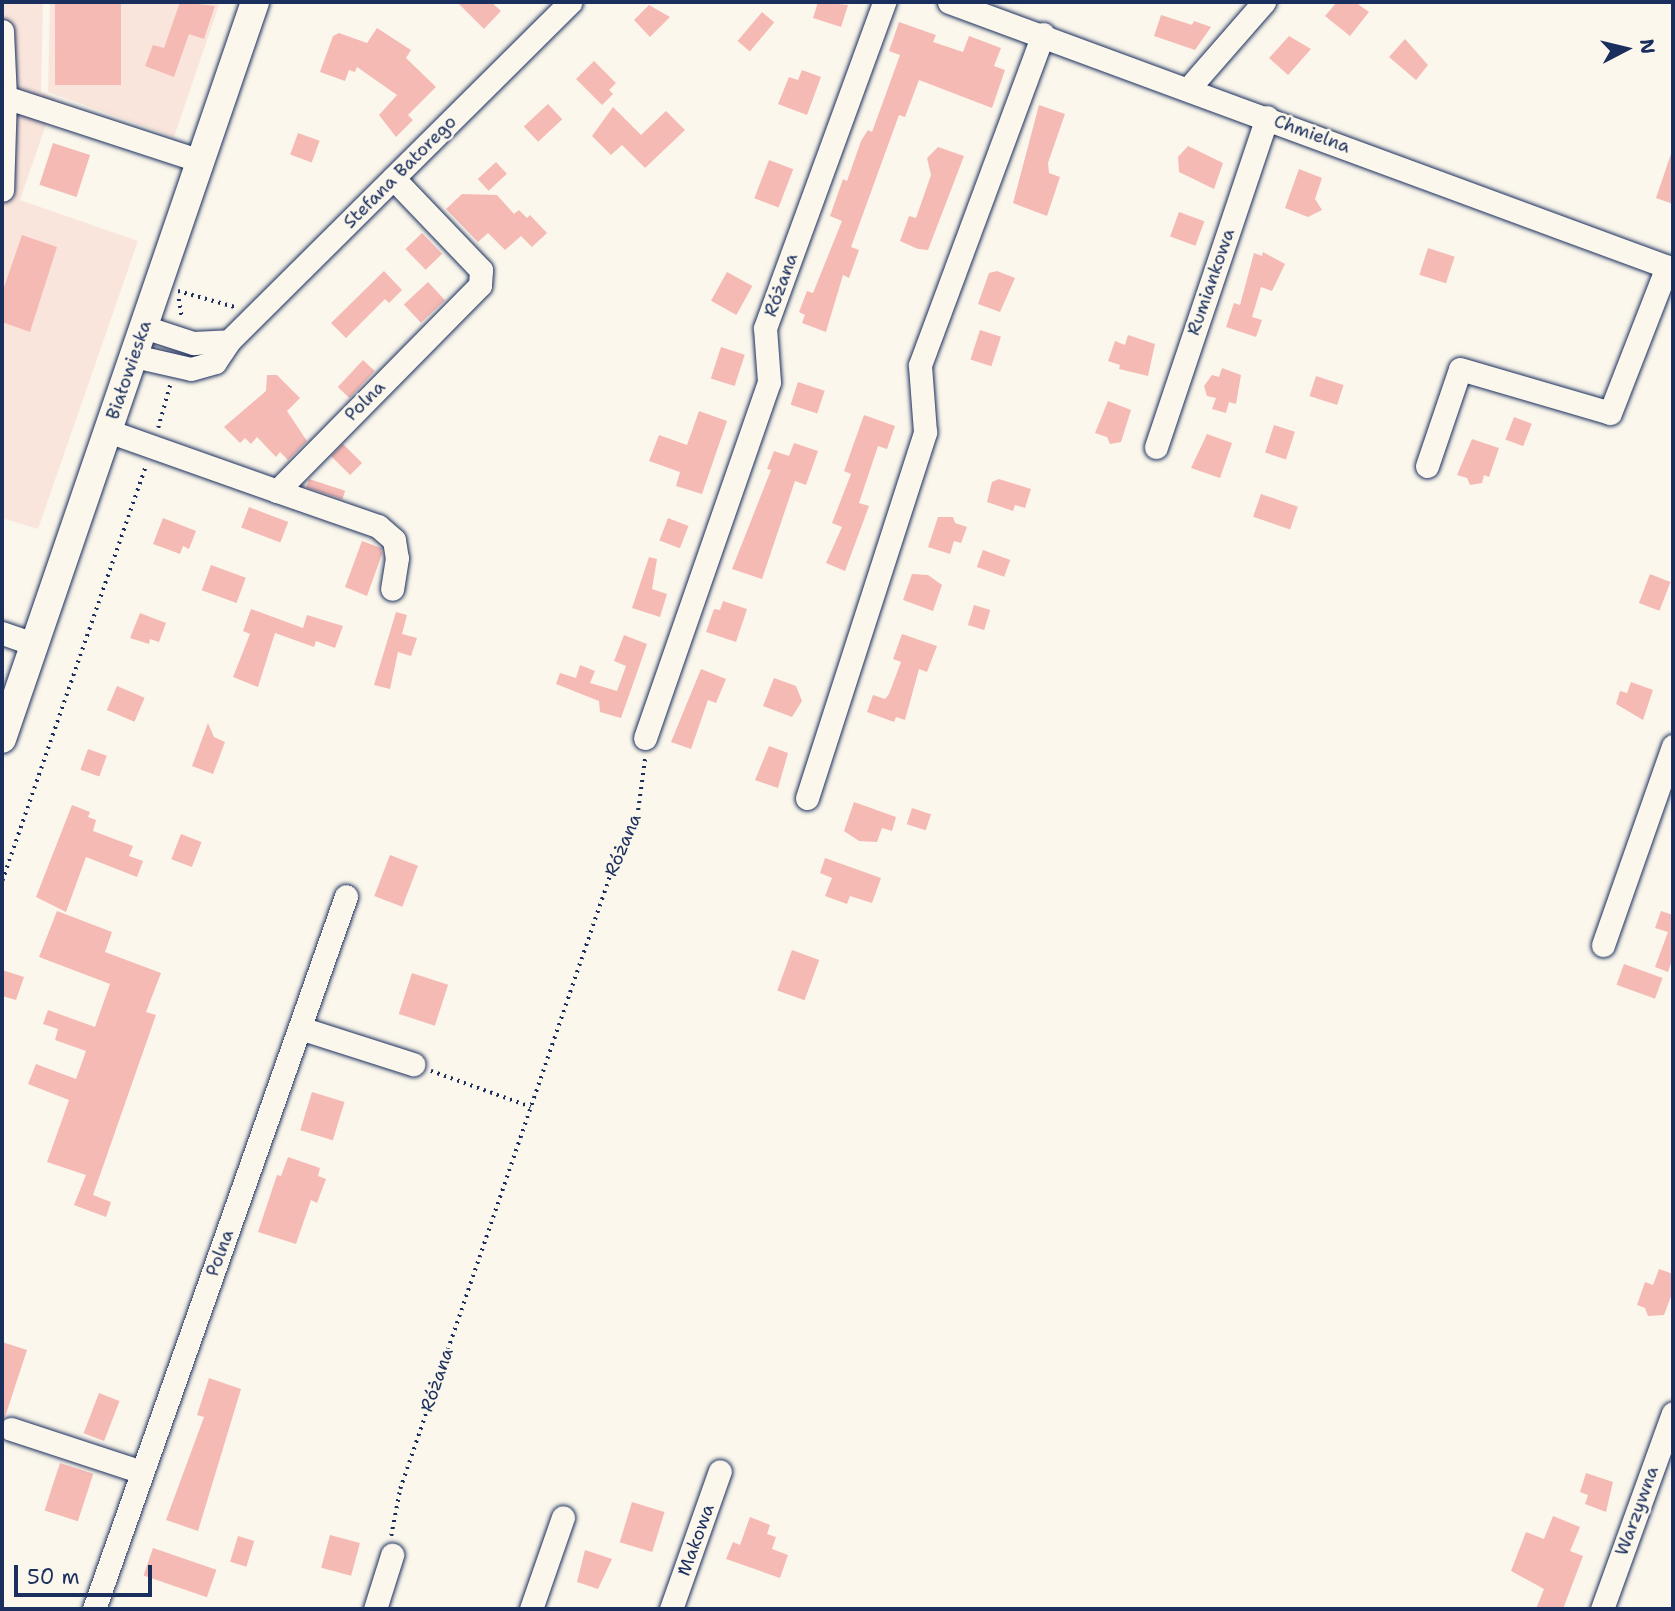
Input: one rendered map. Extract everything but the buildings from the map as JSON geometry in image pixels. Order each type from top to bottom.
[{"type":"main road","name":"Białowieska","points":[[2,739],[255,2]]},
{"type":"street","name":"Stefana Batorego","points":[[134,356],[174,367],[204,367],[215,362],[229,341],[570,2]]},
{"type":"street","name":"Różana","points":[[645,738],[769,382],[765,328],[884,2]]},
{"type":"street","name":"Chmielna","points":[[949,2],[1043,34],[1670,268]]},
{"type":"street","points":[[1188,89],[1264,2]]},
{"type":"street","points":[[2,31],[5,97],[2,190]]},
{"type":"street","points":[[807,797],[925,432],[920,365],[1043,34]]},
{"type":"street","points":[[5,97],[201,161]]},
{"type":"street","name":"Rumiankowa","points":[[1156,447],[1267,117]]},
{"type":"street","name":"Polna","points":[[277,491],[480,285],[481,270],[393,178]]},
{"type":"street","points":[[1427,466],[1460,369],[1610,413],[1670,268]]},
{"type":"street","points":[[144,327],[193,343],[229,341]]},
{"type":"street","points":[[108,431],[378,526],[394,540],[397,558],[391,589]]},
{"type":"street","points":[[2,633],[34,645]]},
{"type":"street","points":[[1603,945],[1673,746]]},
{"type":"street","name":"Polna","points":[[94,1609],[346,896]]},
{"type":"street","points":[[300,1028],[412,1064]]},
{"type":"street","name":"Warzywna","points":[[1602,1609],[1673,1413]]},
{"type":"street","points":[[11,1429],[142,1472]]},
{"type":"street","name":"Makowa","points":[[671,1609],[720,1471]]},
{"type":"street","points":[[531,1609],[563,1517]]},
{"type":"street","points":[[375,1609],[392,1555]]},
{"type":"path","name":"Różana","points":[[392,1555],[391,1534],[400,1489],[618,852],[638,817],[645,784],[645,738]]},
{"type":"path","points":[[412,1064],[531,1107]]},
{"type":"shaded area","points":[[2,2],[43,2],[41,92],[55,98],[20,200],[138,241],[38,529],[2,518]]},
{"type":"shaded area","points":[[50,2],[220,2],[174,137],[48,92]]}]
